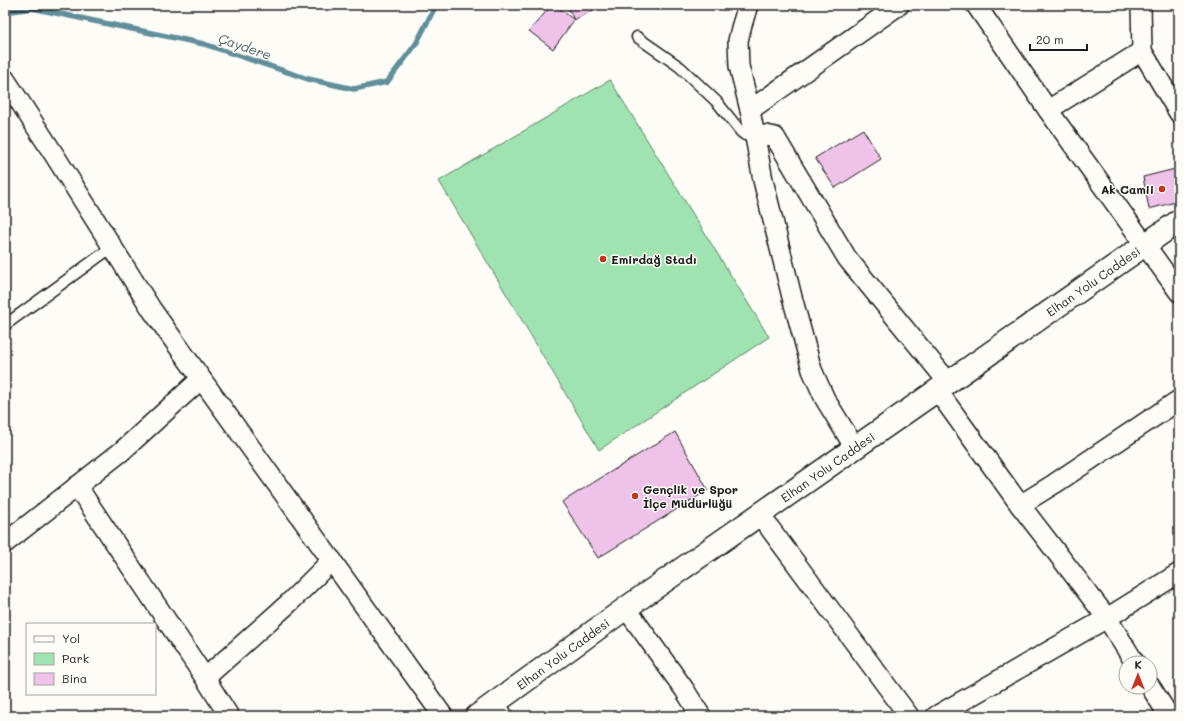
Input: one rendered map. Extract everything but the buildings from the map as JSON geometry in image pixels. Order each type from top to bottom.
[{"type":"street","points":[[748,5],[738,41],[738,54],[741,79],[750,110],[768,202],[812,370],[825,399],[855,448]]},
{"type":"street","points":[[750,110],[899,5]]},
{"type":"street","points":[[976,5],[1048,110],[1179,292]]},
{"type":"street","points":[[1141,5],[1142,51],[1179,113]]},
{"type":"street","points":[[1048,110],[1142,51]]},
{"type":"street","points":[[5,79],[152,310],[443,716]]},
{"type":"street","points":[[754,136],[766,135],[775,138],[847,258],[943,386],[1020,505],[1106,618],[1131,655]]},
{"type":"street","name":"Elhan Yolu Caddesi","points":[[492,712],[626,608],[1179,221]]},
{"type":"street","points":[[5,543],[122,451],[201,379]]},
{"type":"street","points":[[1020,505],[1054,484],[1179,400]]},
{"type":"street","points":[[77,486],[229,716]]},
{"type":"street","points":[[760,514],[909,716]]},
{"type":"street","points":[[205,678],[289,603],[332,560]]},
{"type":"street","points":[[936,716],[1106,618],[1179,573]]},
{"type":"street","points":[[626,608],[684,689],[701,716]]},
{"type":"street","points":[[1156,695],[1169,716]]},
{"type":"lane","points":[[637,37],[680,67],[717,102],[741,132],[745,135],[754,136]]},
{"type":"lane","points":[[5,324],[112,247]]},
{"type":"green space","name":"Emirdağ Stadı","points":[[610,80],[769,337],[599,450],[439,181]]},
{"type":"waterway","name":"Çaydere","points":[[5,12],[32,8],[204,44],[308,79],[354,89],[387,82],[416,44],[436,5]]},
{"type":"place","name":"Ak Camii","points":[[1162,189]]},
{"type":"place","name":"Emirdağ Stadı","points":[[603,259]]},
{"type":"place","name":"Gençlik ve Spor İlçe Müdürlüğü","points":[[635,496]]}]
